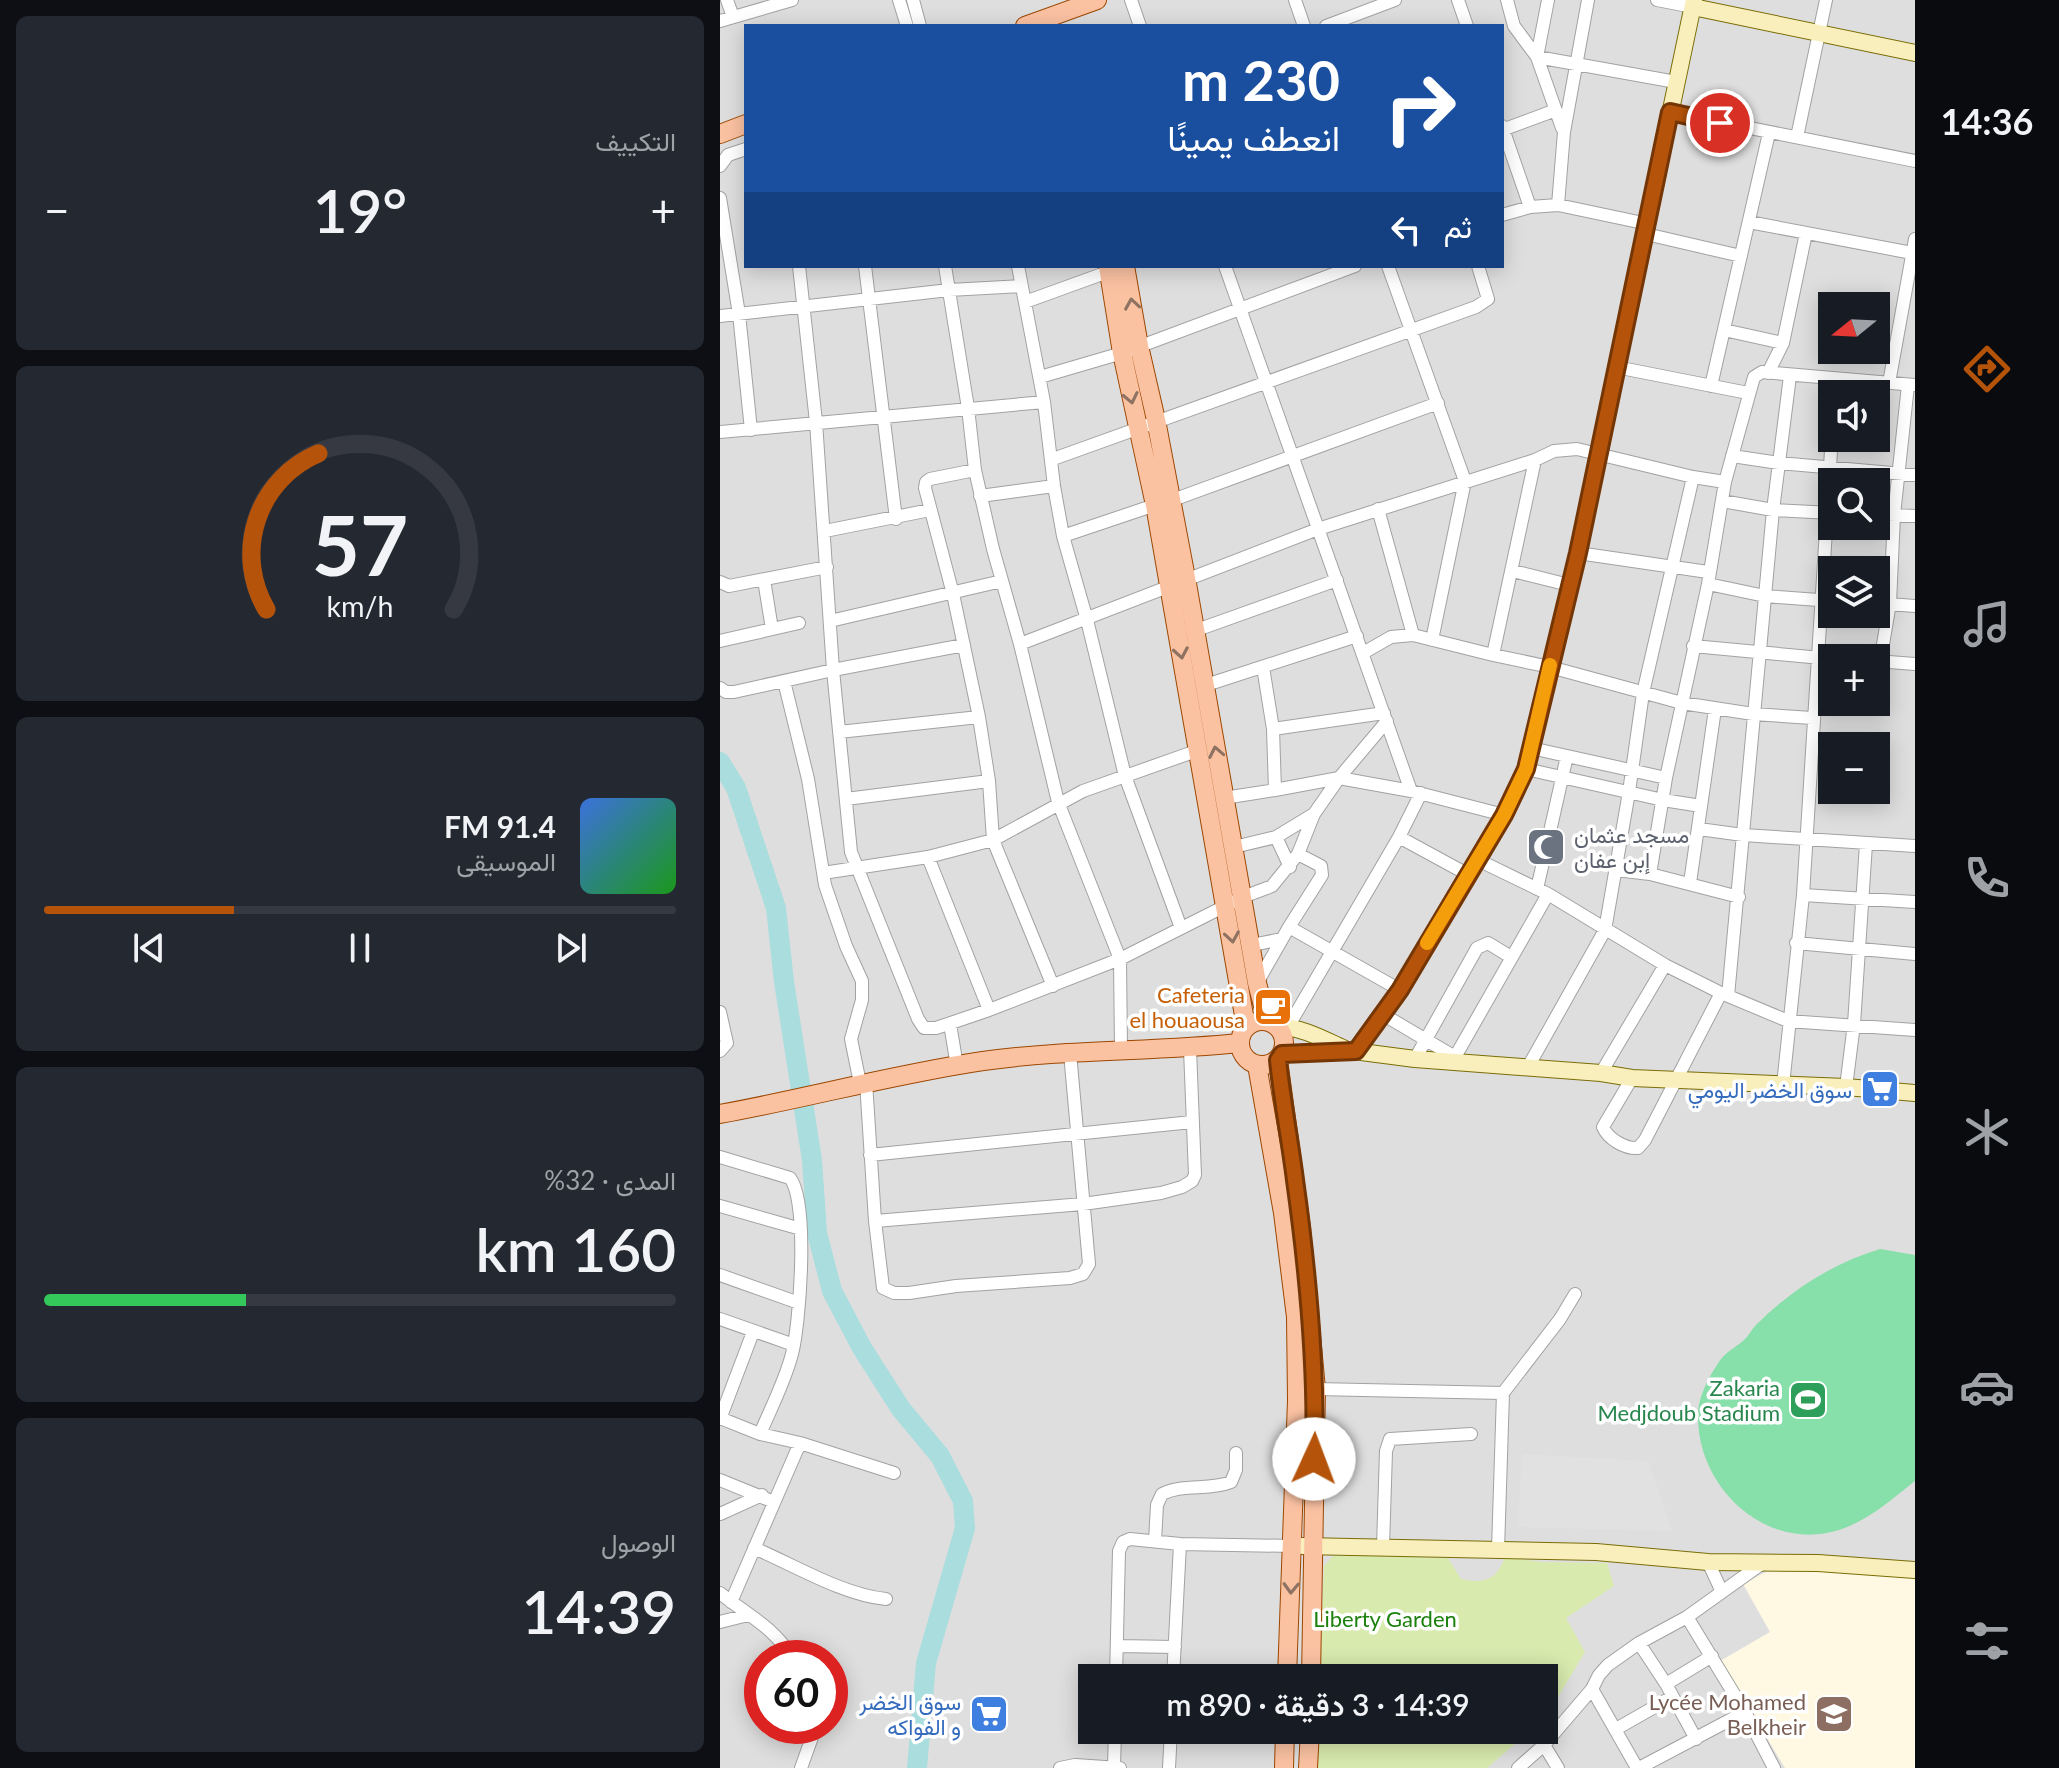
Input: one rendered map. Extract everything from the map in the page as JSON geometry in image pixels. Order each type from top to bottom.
[{"type":"main road","points":[[1039,24],[1060,21],[1097,0]]},
{"type":"main road","points":[[720,134],[744,125]]},
{"type":"main road","points":[[1117,268],[1138,429],[1162,503],[1178,583],[1199,750],[1235,901],[1252,945],[1257,983],[1284,1039],[1280,1057],[1301,1228],[1316,1389],[1312,1664]]},
{"type":"main road","points":[[1130,350],[1156,420],[1162,503]]},
{"type":"main road","points":[[1178,583],[1194,631],[1234,847],[1244,1057],[1257,1065],[1271,1064],[1280,1057]]},
{"type":"main road","points":[[720,1114],[860,1083],[957,1066],[1121,1049],[1190,1049],[1243,1035],[1256,1021],[1278,1025]]},
{"type":"main road","points":[[1257,1065],[1283,1213],[1296,1317],[1297,1400],[1288,1664]]},
{"type":"main road","points":[[1290,1620],[1313,1624]]},
{"type":"main road","points":[[1284,1768],[1285,1744]]},
{"type":"main road","points":[[1308,1768],[1309,1744]]},
{"type":"street","points":[[727,0],[726,19],[792,0]]},
{"type":"street","points":[[899,0],[906,24]]},
{"type":"street","points":[[913,0],[919,24]]},
{"type":"street","points":[[1131,0],[1139,24]]},
{"type":"street","points":[[1295,0],[1303,24]]},
{"type":"street","points":[[1331,24],[1395,0]]},
{"type":"street","points":[[1458,0],[1466,24]]},
{"type":"street","points":[[1507,0],[1514,26],[1537,57],[1564,132]]},
{"type":"street","points":[[1537,57],[1548,0]]},
{"type":"street","points":[[1558,205],[1564,132],[1588,0]]},
{"type":"street","points":[[1657,0],[1694,4],[1915,53]]},
{"type":"street","points":[[1797,137],[1826,0]]},
{"type":"street","points":[[1280,1057],[1351,1050],[1384,1015],[1504,815],[1526,769],[1578,553],[1694,4]]},
{"type":"street","points":[[1537,57],[1676,82]]},
{"type":"street","points":[[1504,127],[1556,110]]},
{"type":"street","points":[[1670,112],[1915,161]]},
{"type":"street","points":[[1711,386],[1769,133]]},
{"type":"street","points":[[1504,134],[1530,207]]},
{"type":"street","points":[[720,166],[728,155],[744,150]]},
{"type":"street","points":[[720,198],[739,314],[751,430]]},
{"type":"street","points":[[1504,214],[1530,207],[1558,205],[1741,256]]},
{"type":"street","points":[[1749,222],[1912,253]]},
{"type":"street","points":[[1768,373],[1783,343],[1806,233]]},
{"type":"street","points":[[1890,380],[1909,308],[1915,239]]},
{"type":"street","points":[[799,268],[816,422],[833,670],[851,852],[921,1026],[930,1029],[950,1024],[1053,986],[1120,959],[1235,901],[1272,886],[1298,854],[1314,814],[1386,717]]},
{"type":"street","points":[[865,268],[896,519]]},
{"type":"street","points":[[945,268],[980,496],[1058,802],[1120,959],[1121,1049]]},
{"type":"street","points":[[1018,268],[1040,377],[1063,536],[1125,776],[1181,928]]},
{"type":"street","points":[[1025,302],[1114,268]]},
{"type":"street","points":[[1226,268],[1386,717],[1416,792],[1399,837],[1331,953],[1278,1025],[1351,1050],[1415,1059],[1454,1059],[1632,1078],[1915,1093]]},
{"type":"street","points":[[1040,377],[1130,350],[1350,268]]},
{"type":"street","points":[[1389,268],[1465,481],[1432,640]]},
{"type":"street","points":[[1053,459],[1476,307],[1488,299],[1479,268]]},
{"type":"street","points":[[720,316],[949,290],[1021,286]]},
{"type":"street","points":[[1724,330],[1783,343]]},
{"type":"street","points":[[1616,367],[1748,393]]},
{"type":"street","points":[[1650,874],[1725,482],[1754,377],[1768,373],[1850,380]]},
{"type":"street","points":[[1632,1078],[1603,1127],[1608,1135],[1633,1149],[1645,1140],[1725,994],[1739,897],[1753,714],[1790,376]]},
{"type":"street","points":[[1890,383],[1911,385],[1897,474],[1890,603],[1915,606]]},
{"type":"street","points":[[720,432],[1044,402]]},
{"type":"street","points":[[1063,536],[1438,403]]},
{"type":"street","points":[[1020,644],[1318,529],[1566,449],[1725,482]]},
{"type":"street","points":[[1732,456],[1829,468],[1830,452]]},
{"type":"street","points":[[1493,655],[1535,460]]},
{"type":"street","points":[[975,470],[927,480],[925,488],[953,594],[979,717],[989,781],[993,840],[1053,986]]},
{"type":"street","points":[[1890,473],[1915,475]]},
{"type":"street","points":[[1528,1067],[1605,930],[1643,693],[1693,477]]},
{"type":"street","points":[[980,496],[1054,486]]},
{"type":"street","points":[[1722,501],[1773,510],[1818,512]]},
{"type":"street","points":[[1378,509],[1413,635]]},
{"type":"street","points":[[825,531],[930,510]]},
{"type":"street","points":[[1890,515],[1915,516]]},
{"type":"street","points":[[1578,553],[1672,565],[1765,596],[1818,599]]},
{"type":"street","points":[[720,582],[729,586],[827,567]]},
{"type":"street","points":[[1513,571],[1569,585]]},
{"type":"street","points":[[764,580],[772,629]]},
{"type":"street","points":[[1194,631],[1337,580]]},
{"type":"street","points":[[830,621],[1002,581]]},
{"type":"street","points":[[720,641],[799,623]]},
{"type":"street","points":[[1363,653],[1391,637],[1413,635],[1550,667],[1682,703],[1753,714],[1812,718]]},
{"type":"street","points":[[1203,686],[1357,636]]},
{"type":"street","points":[[720,688],[734,692],[964,645]]},
{"type":"street","points":[[1693,646],[1818,657]]},
{"type":"street","points":[[1890,662],[1915,664]]},
{"type":"street","points":[[1263,667],[1273,729],[1275,790]]},
{"type":"street","points":[[784,681],[808,779],[823,873],[864,991],[851,1039],[870,1155],[883,1288],[894,1293],[909,1293],[956,1286],[1078,1277],[1089,1264],[1070,1053]]},
{"type":"street","points":[[1783,1085],[1803,895],[1812,718],[1818,690]]},
{"type":"street","points":[[1690,883],[1715,709]]},
{"type":"street","points":[[839,732],[979,717]]},
{"type":"street","points":[[1273,729],[1386,717]]},
{"type":"street","points":[[1531,748],[1666,778]]},
{"type":"street","points":[[823,873],[928,857],[993,840],[1058,802],[1199,750]]},
{"type":"street","points":[[1454,1059],[1511,957],[1542,892],[1567,756]]},
{"type":"street","points":[[1526,769],[1701,806]]},
{"type":"street","points":[[1224,798],[1339,778],[1416,792],[1504,815]]},
{"type":"street","points":[[846,799],[989,781]]},
{"type":"street","points":[[1234,847],[1276,837],[1314,814]]},
{"type":"street","points":[[1699,829],[1743,835],[1915,846]]},
{"type":"street","points":[[1276,837],[1290,867]]},
{"type":"street","points":[[1399,837],[1542,892],[1665,965],[1788,1021],[1915,1030]]},
{"type":"street","points":[[1846,1087],[1854,1024],[1866,844]]},
{"type":"street","points":[[1257,983],[1320,880],[1323,870],[1298,854]]},
{"type":"street","points":[[928,857],[989,1010]]},
{"type":"street","points":[[1616,870],[1650,874],[1739,897]]},
{"type":"street","points":[[1803,895],[1915,902]]},
{"type":"street","points":[[1252,945],[1285,933],[1331,953],[1400,990]]},
{"type":"street","points":[[1415,1059],[1477,948],[1488,943],[1511,957]]},
{"type":"street","points":[[1796,943],[1915,954]]},
{"type":"street","points":[[1601,1073],[1665,965]]},
{"type":"street","points":[[720,1012],[727,1043],[720,1051]]},
{"type":"street","points":[[1384,1015],[1426,1038],[1454,1059]]},
{"type":"street","points":[[950,1024],[957,1066]]},
{"type":"street","points":[[875,1221],[1083,1204],[1174,1191],[1190,1183],[1195,1175],[1190,1049]]},
{"type":"street","points":[[870,1155],[1192,1122]]},
{"type":"street","points":[[720,1157],[790,1178],[796,1187],[801,1229],[799,1303],[794,1345],[760,1434]]},
{"type":"street","points":[[720,1206],[801,1229]]},
{"type":"street","points":[[720,1275],[799,1303]]},
{"type":"street","points":[[1498,1550],[1503,1393],[1560,1319],[1575,1294]]},
{"type":"street","points":[[720,1319],[794,1345]]},
{"type":"street","points":[[753,1332],[720,1418],[760,1434],[800,1443],[894,1473]]},
{"type":"street","points":[[1316,1389],[1503,1393]]},
{"type":"street","points":[[1383,1547],[1386,1451],[1390,1439],[1471,1434]]},
{"type":"street","points":[[731,1602],[800,1443]]},
{"type":"street","points":[[1155,1541],[1157,1505],[1162,1494],[1180,1488],[1217,1487],[1231,1482],[1236,1470],[1236,1453]]},
{"type":"street","points":[[720,1480],[774,1502]]},
{"type":"street","points":[[720,1514],[762,1495]]},
{"type":"street","points":[[1116,1664],[1121,1545],[1130,1539],[1180,1544],[1596,1552],[1708,1562],[1915,1570]]},
{"type":"street","points":[[1174,1664],[1180,1544]]},
{"type":"street","points":[[754,1548],[842,1587],[886,1599]]},
{"type":"street","points":[[1708,1562],[1722,1592]]},
{"type":"street","points":[[1518,1768],[1544,1745],[1592,1689],[1608,1665],[1639,1643],[1687,1617],[1764,1562]]},
{"type":"street","points":[[720,1593],[766,1625],[781,1640]]},
{"type":"street","points":[[720,1622],[748,1615]]},
{"type":"street","points":[[1687,1617],[1745,1712],[1774,1768]]},
{"type":"street","points":[[1639,1643],[1696,1739]]},
{"type":"street","points":[[1117,1646],[1175,1647]]},
{"type":"street","points":[[1616,1729],[1712,1656]]},
{"type":"street","points":[[1592,1689],[1638,1768],[1745,1712]]},
{"type":"street","points":[[801,1768],[810,1744]]},
{"type":"street","points":[[1060,1768],[1075,1765],[1117,1768],[1116,1744]]},
{"type":"street","points":[[1169,1768],[1170,1744]]},
{"type":"street","points":[[1544,1745],[1558,1768]]},
{"type":"shaded area","points":[[720,0],[1915,0],[1915,1768],[720,1768]]},
{"type":"shaded area","points":[[1522,1454],[1648,1461],[1672,1531],[1518,1527]]},
{"type":"shaded area","name":"Lycée Mohamed Belkheir","points":[[1777,1566],[1915,1575],[1915,1768],[1785,1768],[1720,1661],[1770,1632],[1743,1584]]},
{"type":"green space","name":"Zakaria Medjdoub Stadium","points":[[1880,1249],[1915,1255],[1915,1481],[1870,1515],[1839,1530],[1812,1535],[1786,1532],[1762,1523],[1740,1508],[1722,1489],[1709,1466],[1700,1441],[1698,1414],[1706,1385],[1723,1356],[1784,1300],[1829,1270]]},
{"type":"green space","name":"Liberty Garden","points":[[1333,1556],[1448,1558],[1461,1579],[1476,1581],[1494,1575],[1505,1557],[1542,1562],[1607,1563],[1614,1586],[1566,1618],[1585,1652],[1558,1697],[1558,1664],[1320,1664],[1324,1566]]},
{"type":"green space","points":[[1316,1744],[1515,1744],[1487,1768],[1315,1768]]},
{"type":"waterway","points":[[720,762],[736,788],[776,908],[784,982],[812,1160],[817,1233],[832,1291],[862,1348],[901,1409],[940,1456],[963,1501],[965,1528],[926,1663],[917,1768]]},
{"type":"slow traffic","points":[[1427,943],[1504,815],[1526,769],[1550,665]]},
{"type":"place","name":"مسجد عثمان إبن عفان","points":[[1546,847]]},
{"type":"place","name":"Cafeteria el houaousa","points":[[1273,1007]]},
{"type":"place","name":"سوق الخضر اليومي","points":[[1880,1089]]},
{"type":"place","name":"Zakaria Medjdoub Stadium","points":[[1808,1400]]},
{"type":"place","name":"سوق الخضر و الفواكه","points":[[989,1714]]},
{"type":"place","name":"Lycée Mohamed Belkheir","points":[[1834,1714]]},
{"type":"route","points":[[1314,1459],[1316,1389],[1310,1315],[1295,1176],[1278,1060],[1282,1054],[1356,1051],[1400,990],[1504,815],[1526,769],[1578,553],[1670,112],[1720,123]]}]
